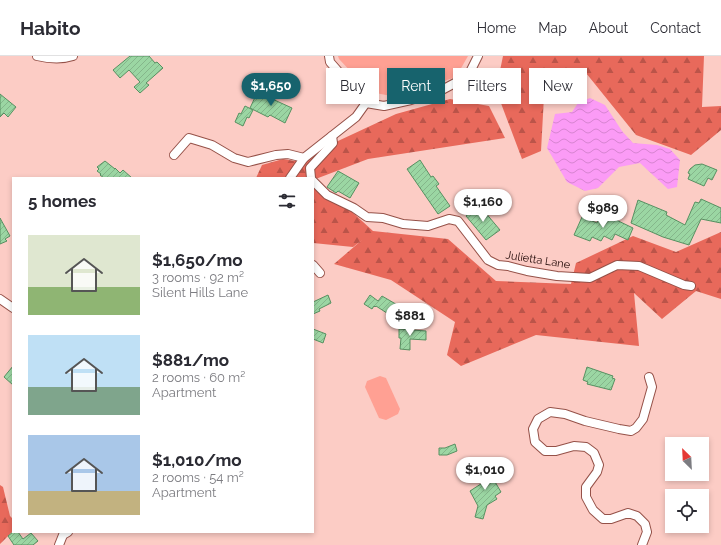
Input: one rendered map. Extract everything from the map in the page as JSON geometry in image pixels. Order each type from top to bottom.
[{"type":"street","points":[[37,56],[47,59],[62,59],[73,56]]},
{"type":"street","points":[[329,56],[330,62],[335,68]]},
{"type":"street","points":[[372,104],[384,106],[411,100],[440,90],[468,76],[478,56]]},
{"type":"street","points":[[291,177],[304,158],[356,117],[365,104]]},
{"type":"street","points":[[312,177],[310,168],[333,143],[332,136]]},
{"type":"street","points":[[174,155],[189,138],[212,145],[234,158],[248,162],[276,155],[288,154],[304,158]]},
{"type":"street","name":"Julietta Lane","points":[[314,182],[327,195],[367,216],[383,218],[403,224],[428,226],[449,219],[458,221],[488,260],[498,265],[558,276],[590,278],[616,265],[639,266],[684,285],[691,286]]},
{"type":"street","points":[[314,266],[320,273]]},
{"type":"street","points":[[0,299],[12,307]]},
{"type":"street","points":[[642,545],[647,532],[645,524],[637,516],[628,513],[611,519],[603,519],[593,510],[586,497],[586,487],[597,472],[599,465],[594,453],[586,447],[574,446],[556,451],[546,451],[536,442],[533,429],[538,419],[550,412],[565,414],[585,421],[631,431],[636,428],[643,419],[652,387],[650,377]]},
{"type":"street","points":[[59,545],[67,533]]},
{"type":"shaded area","points":[[338,56],[468,56],[461,68],[453,68],[453,78],[445,81],[445,68],[387,68],[387,95],[379,94],[379,68],[347,68]]},
{"type":"shaded area","points":[[380,376],[386,378],[400,409],[398,414],[386,420],[379,418],[365,387],[367,381]]},
{"type":"green space","points":[[503,56],[704,56],[702,107],[721,106],[721,130],[691,155],[636,135],[587,74],[587,68],[529,68],[529,104],[544,104],[541,151],[522,159],[501,104],[521,104],[521,68],[501,68]]},
{"type":"green space","points":[[450,99],[453,100],[453,104],[478,104],[489,106],[505,138],[368,159],[314,180],[314,177],[256,177],[262,165],[283,159],[295,161],[396,114],[432,104],[445,104],[445,100]]},
{"type":"green space","points":[[314,184],[351,211],[373,231],[448,239],[496,281],[571,284],[576,263],[633,236],[676,252],[721,232],[721,299],[696,291],[662,319],[634,293],[639,346],[536,335],[461,366],[447,355],[455,322],[391,280],[334,264],[362,240],[353,247],[314,243]]},
{"type":"green space","points":[[0,485],[3,487],[10,516],[12,518],[12,532],[0,544]]},
{"type":"water","points":[[590,98],[605,105],[622,131],[633,143],[657,145],[670,149],[680,160],[677,187],[668,189],[640,163],[619,167],[598,188],[585,191],[567,182],[547,148],[555,114],[572,112],[577,104],[587,104],[587,99]]},
{"type":"building","points":[[130,56],[149,56],[155,63],[157,62],[163,68],[146,83],[149,85],[140,93],[134,87],[140,82],[129,70],[120,78],[113,70]]},
{"type":"building","points":[[258,91],[292,108],[285,123],[270,115],[268,117],[250,108]]},
{"type":"building","points":[[0,94],[16,107],[8,117],[4,113],[0,117]]},
{"type":"building","points":[[245,106],[253,110],[249,118],[247,117],[243,126],[235,122],[239,113],[241,114]]},
{"type":"building","points":[[420,160],[431,177],[433,176],[439,184],[436,186],[450,206],[438,214],[407,169]]},
{"type":"building","points":[[105,161],[120,173],[123,170],[131,177],[103,177],[97,171],[99,169],[97,167]]},
{"type":"building","points":[[702,164],[717,170],[712,180],[708,178],[704,186],[688,179],[690,169],[695,165]]},
{"type":"building","points":[[338,171],[359,183],[350,198],[338,191],[336,193],[327,187]]},
{"type":"building","points":[[701,199],[721,208],[721,223],[701,219],[689,245],[663,237],[631,223],[638,200],[667,212],[666,215],[685,225],[695,202],[699,203]]},
{"type":"building","points":[[479,205],[500,230],[486,240],[466,216]]},
{"type":"building","points":[[601,215],[610,217],[633,228],[628,240],[615,234],[612,240],[604,236],[601,241],[592,237],[590,241],[574,235],[582,217],[597,223]]},
{"type":"building","points":[[0,218],[10,236],[5,239],[7,241],[0,244]]},
{"type":"building","points":[[328,295],[331,303],[319,309],[320,311],[314,314],[314,302]]},
{"type":"building","points":[[370,295],[378,301],[382,296],[406,310],[410,321],[396,326],[393,317],[376,306],[372,309],[364,304]]},
{"type":"building","points":[[314,329],[326,334],[323,343],[314,339]]},
{"type":"building","points":[[399,329],[426,331],[426,340],[410,339],[410,350],[400,349],[401,338],[399,338]]},
{"type":"building","points":[[12,367],[12,384],[4,377]]},
{"type":"building","points":[[587,367],[613,376],[612,378],[615,379],[611,390],[587,384],[588,382],[583,380]]},
{"type":"building","points":[[455,444],[457,451],[447,455],[439,455],[439,448],[445,448]]},
{"type":"building","points":[[488,462],[495,473],[491,475],[501,492],[495,496],[497,499],[487,505],[483,519],[475,517],[478,506],[470,491],[487,480],[479,467]]},
{"type":"building","points":[[12,533],[19,533],[23,539],[31,533],[38,541],[33,545],[14,545],[8,536]]}]
